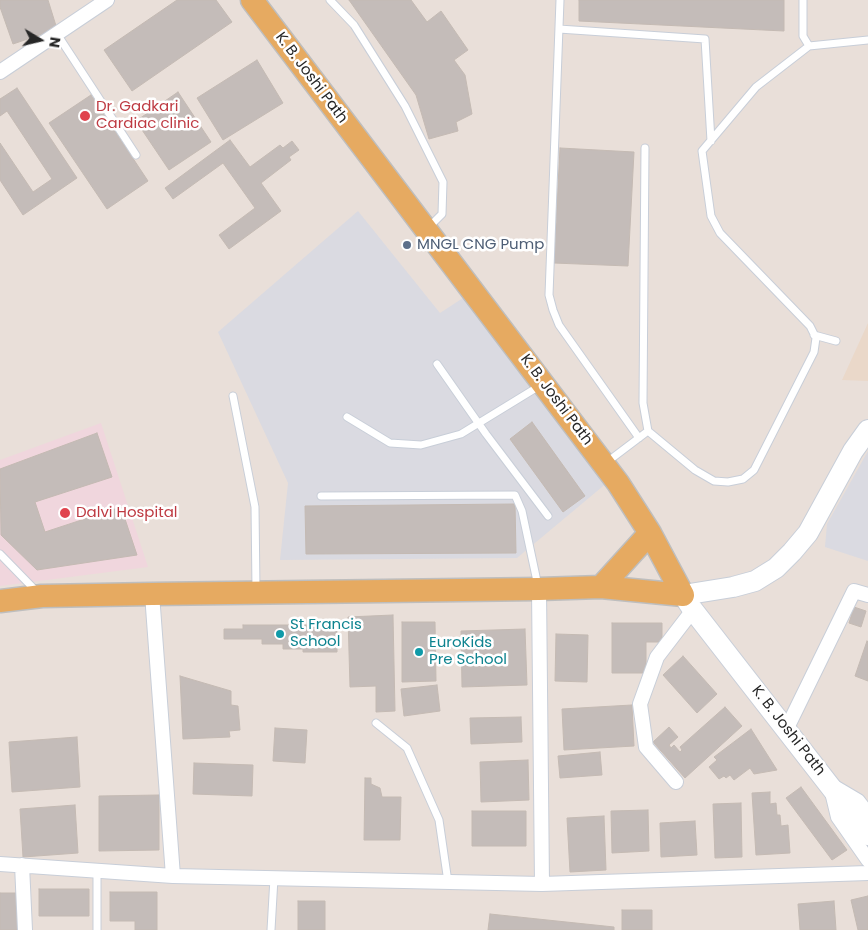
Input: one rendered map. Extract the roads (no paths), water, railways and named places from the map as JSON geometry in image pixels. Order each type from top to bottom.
[{"type":"main road","name":"K. B. Joshi Path","points":[[252,0],[604,464],[650,532],[688,602]]},
{"type":"main road","points":[[601,587],[650,532]]},
{"type":"main road","points":[[0,601],[42,596],[601,587],[688,602]]},
{"type":"street","points":[[1,68],[57,34],[107,0]]},
{"type":"street","points":[[676,782],[646,748],[640,704],[657,657],[688,602],[755,581],[776,568],[792,552],[808,533],[853,451],[868,430]]},
{"type":"street","points":[[539,589],[542,884]]},
{"type":"street","points":[[786,730],[854,591],[868,595]]},
{"type":"street","points":[[152,594],[173,876]]},
{"type":"street","name":"K. B. Joshi Path","points":[[688,602],[868,835]]},
{"type":"street","points":[[830,784],[858,801],[868,814]]},
{"type":"street","points":[[830,784],[838,817],[868,860]]},
{"type":"street","points":[[0,864],[173,876],[542,884],[868,873]]},
{"type":"street","points":[[22,865],[25,930]]},
{"type":"lane","points":[[330,0],[354,25],[406,106],[443,182],[442,214],[426,230]]},
{"type":"lane","points":[[560,0],[549,294],[559,325],[639,438]]},
{"type":"lane","points":[[803,0],[803,36],[809,46]]},
{"type":"lane","points":[[559,29],[705,39],[710,141]]},
{"type":"lane","points":[[57,34],[136,155]]},
{"type":"lane","points":[[645,148],[643,403],[648,431],[695,470],[714,481],[728,482],[744,479],[754,470],[814,352],[814,335],[810,326],[720,233],[711,216],[702,151],[756,87],[809,46],[868,40]]},
{"type":"lane","points":[[814,335],[836,340]]},
{"type":"lane","points":[[437,364],[548,516]]},
{"type":"lane","points":[[347,417],[390,442],[421,445],[461,434],[544,384]]},
{"type":"lane","points":[[233,396],[255,507],[256,592]]},
{"type":"lane","points":[[604,464],[648,431]]},
{"type":"lane","points":[[321,496],[515,495],[522,511],[539,589]]},
{"type":"lane","points":[[0,554],[42,596]]},
{"type":"lane","points":[[376,723],[407,748],[439,820],[448,882]]},
{"type":"lane","points":[[97,870],[97,930]]},
{"type":"lane","points":[[272,930],[274,878]]},
{"type":"place","name":"Dr. Gadkari Cardiac clinic","points":[[85,116]]},
{"type":"place","name":"MNGL CNG Pump","points":[[407,245]]},
{"type":"place","name":"Dalvi Hospital","points":[[65,513]]},
{"type":"place","name":"St Francis School","points":[[280,634]]},
{"type":"place","name":"EuroKids Pre School","points":[[419,652]]}]
